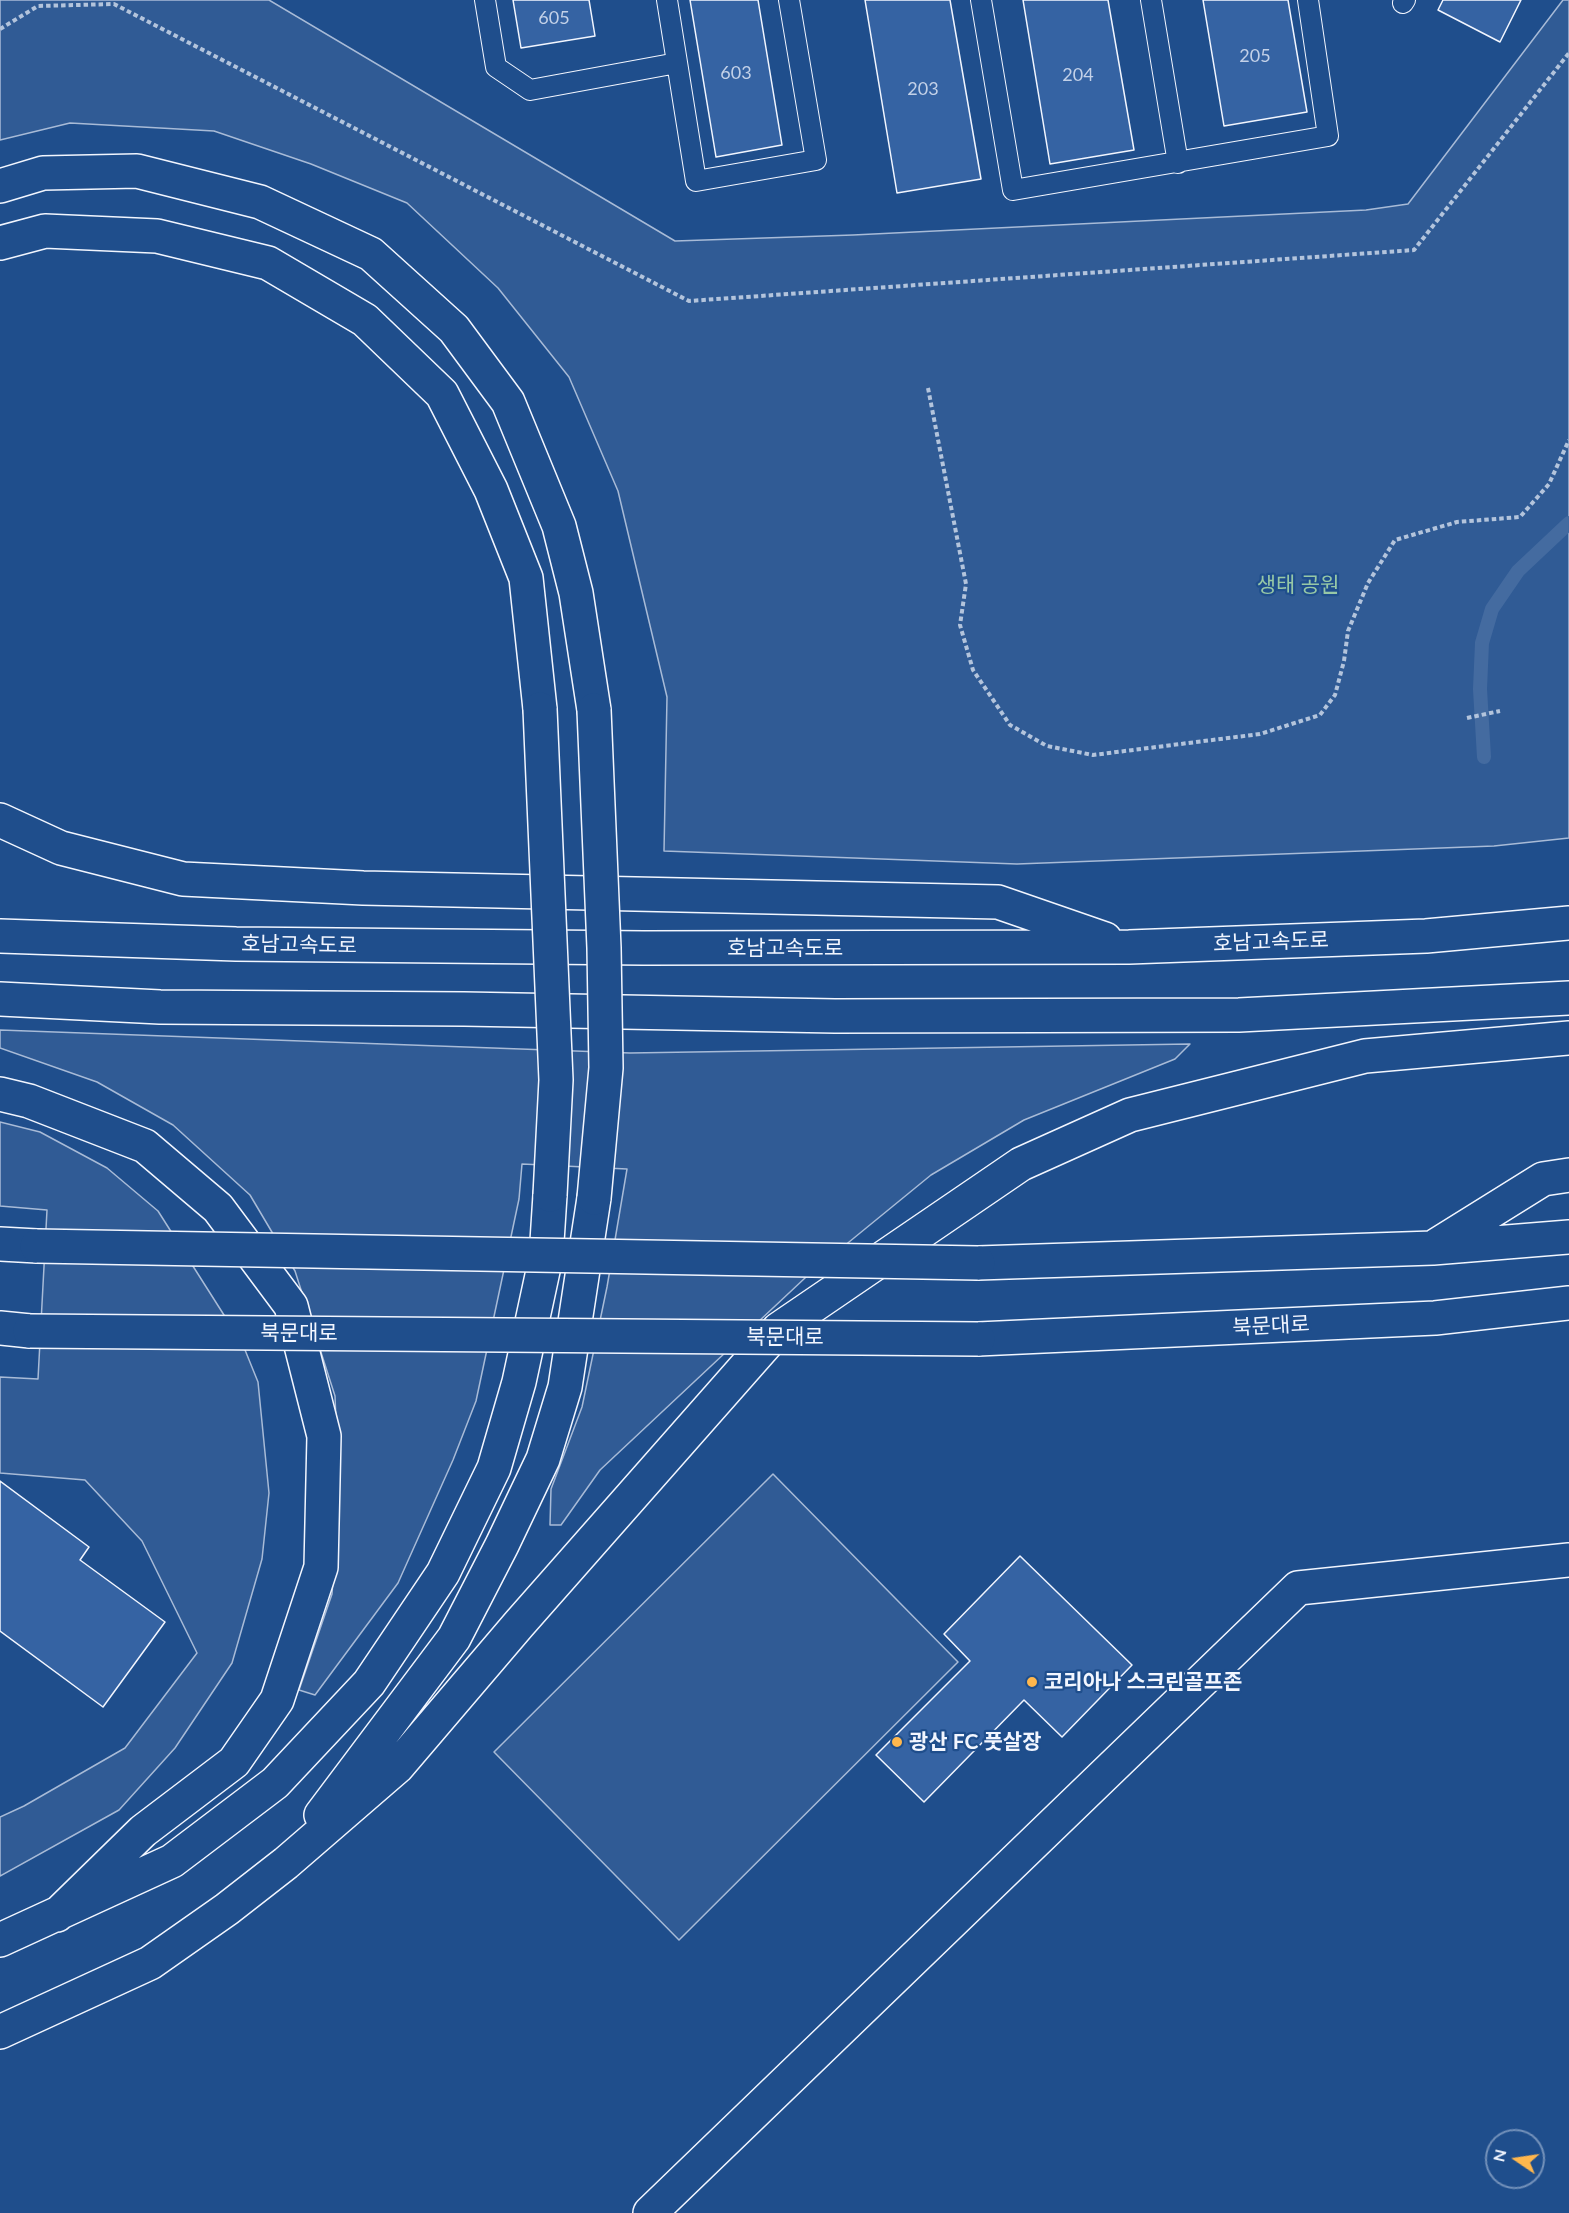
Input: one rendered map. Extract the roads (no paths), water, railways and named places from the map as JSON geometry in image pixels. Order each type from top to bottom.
[{"type":"main road","points":[[0,186],[44,173],[137,171],[260,202],[371,254],[454,329],[508,402],[559,526],[576,593],[594,710],[606,1057],[594,1198],[565,1387],[543,1459],[454,1638],[285,1863]]},
{"type":"main road","points":[[0,243],[45,231],[157,236],[268,263],[365,320],[442,394],[491,490],[526,578],[540,709],[556,1080],[546,1257],[519,1382],[494,1468],[443,1573],[369,1683],[275,1783],[172,1861],[0,1940]]},
{"type":"main road","points":[[0,820],[61,848],[183,879],[363,888],[998,902],[1129,947]]},
{"type":"main road","name":"호남고속도로","points":[[0,936],[271,945],[644,948],[1129,947],[1426,936],[1569,923]]},
{"type":"main road","points":[[0,999],[160,1007],[882,1016],[1239,1015],[1569,998]]},
{"type":"main road","points":[[0,2032],[150,1963],[227,1909],[285,1863],[397,1767],[519,1624],[779,1329],[1021,1164],[1130,1116],[1365,1056],[1569,1038]]},
{"type":"main road","points":[[0,1094],[29,1101],[145,1146],[218,1208],[291,1306],[324,1436],[321,1567],[277,1700],[234,1762],[143,1832],[57,1915]]},
{"type":"main road","points":[[1433,1248],[1544,1179],[1569,1175]]},
{"type":"main road","points":[[0,1244],[978,1263],[1433,1248],[1569,1237]]},
{"type":"main road","name":"북문대로","points":[[15,1330],[978,1339],[1436,1318],[1569,1303]]},
{"type":"main road","points":[[1436,1318],[1569,1310]]},
{"type":"main road","points":[[650,2213],[1298,1588],[1569,1560]]},
{"type":"lane","points":[[485,0],[496,67],[530,90],[677,63]]},
{"type":"lane","points":[[667,0],[696,181],[816,160],[789,0]]},
{"type":"lane","points":[[981,0],[1013,190],[1328,136],[1308,0]]},
{"type":"lane","points":[[1151,0],[1178,163]]},
{"type":"waterway","points":[[1484,757],[1480,689],[1482,643],[1492,609],[1518,571],[1569,523]]},
{"type":"place","name":"코리아나 스크린골프존","points":[[1032,1682]]},
{"type":"place","name":"광산 FC 풋살장","points":[[897,1742]]},
{"type":"park label","name":"생태 공원","points":[[1298,585]]}]
